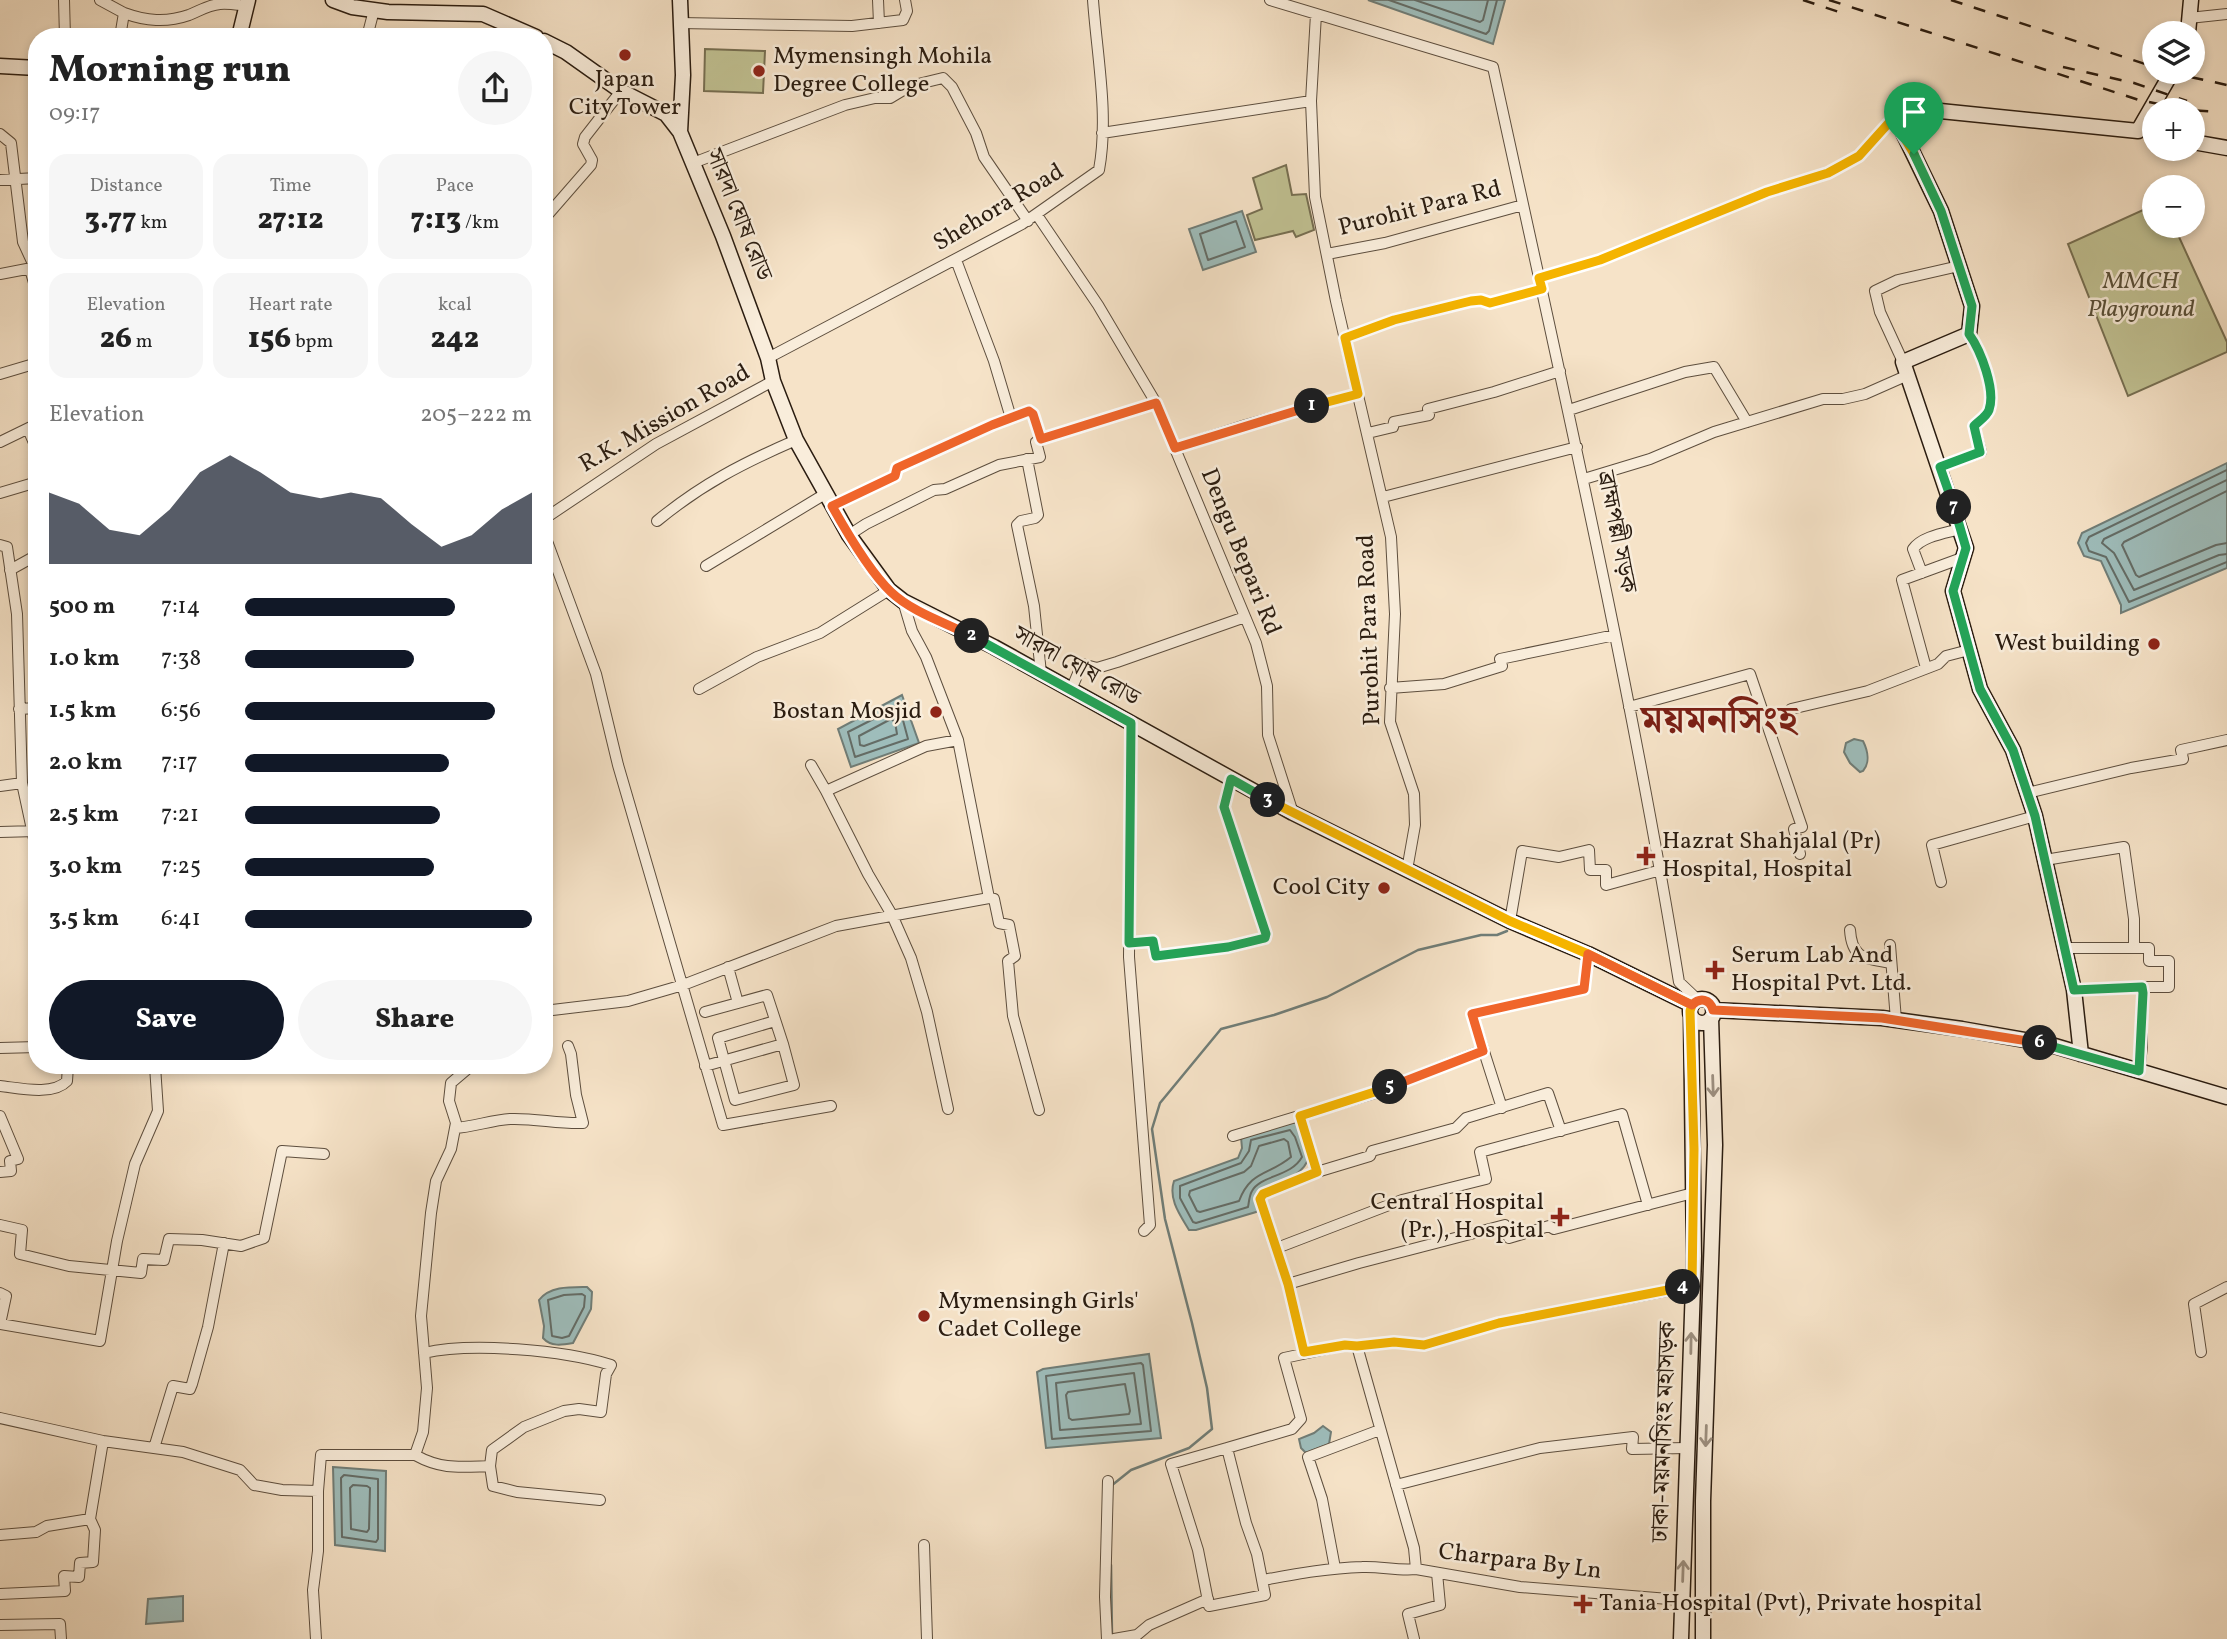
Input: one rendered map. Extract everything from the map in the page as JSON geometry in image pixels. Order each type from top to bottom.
[{"type":"main road","points":[[333,0],[374,10],[483,14],[512,28]]},
{"type":"main road","points":[[680,0],[683,75],[680,132]]},
{"type":"main road","points":[[2189,21],[2190,0]]},
{"type":"main road","points":[[241,28],[248,3]]},
{"type":"main road","name":"সারদা ঘোষ রোড","points":[[553,46],[621,91],[666,114],[680,132],[723,236],[796,440],[849,535],[889,590],[903,601],[1041,673],[1293,813],[1510,921],[1588,954],[1694,1007],[1708,1002],[1712,1014]]},
{"type":"main road","points":[[0,66],[28,68]]},
{"type":"main road","points":[[2138,131],[2165,84]]},
{"type":"main road","points":[[2081,1054],[2066,948],[2035,816],[2013,750],[1980,689],[1953,591],[1966,548],[1906,369],[1969,334],[1972,306],[1941,211],[1895,116],[1901,107],[2142,132]]},
{"type":"main road","points":[[2205,144],[2227,148]]},
{"type":"main road","name":"ঢাকা-ময়মনসিংহ মহাসড়ক","points":[[1681,1639],[1692,1286],[1694,1007]]},
{"type":"main road","points":[[1712,1014],[1896,1020],[2048,1044],[2227,1097]]},
{"type":"main road","name":"ঢাকা-ময়মনসিংহ মহাসড়ক","points":[[1703,1639],[1703,1514],[1715,1158],[1712,1014]]},
{"type":"street","points":[[64,0],[65,28]]},
{"type":"street","points":[[100,0],[124,13],[159,21],[180,18],[213,5],[248,3]]},
{"type":"street","points":[[878,0],[879,23]]},
{"type":"street","points":[[680,23],[813,26],[879,23],[903,20],[907,11],[905,0]]},
{"type":"street","name":"Shehora Road","points":[[768,358],[1032,218],[1099,170],[1103,148],[1102,92],[1093,0]]},
{"type":"street","points":[[1270,0],[1316,15]]},
{"type":"street","points":[[369,28],[374,10]]},
{"type":"street","points":[[122,28],[124,13]]},
{"type":"street","name":"ব্রাহ্মপল্লী সড়ক","points":[[1316,15],[1493,67],[1584,479],[1661,870],[1679,982],[1694,1007]]},
{"type":"street","name":"Purohit Para Road","points":[[1316,15],[1311,102],[1315,197],[1391,537],[1395,614],[1390,722],[1414,794],[1415,825],[1407,870]]},
{"type":"street","points":[[2189,18],[2227,15]]},
{"type":"street","name":"Dengu Bepari Rd","points":[[693,163],[845,105],[875,98],[890,98],[911,86],[943,79],[952,88],[976,132],[984,157],[1098,305],[1156,403],[1256,643],[1267,686],[1268,735],[1293,813]]},
{"type":"street","points":[[553,209],[591,165],[592,160],[583,144],[585,137],[621,91]]},
{"type":"street","points":[[1102,133],[1311,102]]},
{"type":"street","points":[[1539,278],[1600,260],[1767,192],[1828,173],[1859,156],[1895,116]]},
{"type":"street","points":[[0,134],[11,143],[23,242],[28,254]]},
{"type":"street","points":[[0,180],[28,178]]},
{"type":"street","name":"Purohit Para Rd","points":[[1326,254],[1385,243],[1523,205]]},
{"type":"street","points":[[956,260],[994,360],[1011,418]]},
{"type":"street","points":[[1584,479],[1650,459],[1714,432],[1747,422],[1824,399],[1843,399],[1865,394],[1906,369],[1880,313],[1875,290],[1898,281],[1959,266]]},
{"type":"street","points":[[0,274],[28,269]]},
{"type":"street","points":[[1345,338],[1394,320],[1471,301],[1490,303],[1542,289]]},
{"type":"street","points":[[1940,467],[1980,452],[1974,426],[1988,413],[1992,395],[1977,345],[1969,334]]},
{"type":"street","points":[[0,373],[28,365]]},
{"type":"street","points":[[1569,410],[1685,372],[1714,367],[1747,422]]},
{"type":"street","points":[[1368,433],[1393,427],[1394,422],[1429,415],[1428,409],[1560,372]]},
{"type":"street","name":"R.K. Mission Road","points":[[553,513],[656,444],[773,381]]},
{"type":"street","points":[[1175,448],[1358,394]]},
{"type":"street","points":[[849,535],[934,490],[945,489],[993,467],[1041,456],[1037,442],[1041,439],[1156,403]]},
{"type":"street","points":[[706,566],[829,500],[895,476],[897,468],[1029,411],[1033,414],[1041,439]]},
{"type":"street","points":[[0,442],[28,428]]},
{"type":"street","points":[[657,521],[689,495],[740,465],[796,440]]},
{"type":"street","points":[[1383,498],[1577,447]]},
{"type":"street","points":[[1027,459],[1038,515],[1021,521],[1017,526],[1034,606],[1041,673]]},
{"type":"street","points":[[0,493],[28,485]]},
{"type":"street","points":[[1922,573],[1913,549],[1915,545],[1960,529]]},
{"type":"street","points":[[0,545],[7,547],[17,614],[22,783],[28,810]]},
{"type":"street","points":[[553,557],[596,674],[618,765],[723,1125],[831,1106]]},
{"type":"street","points":[[1926,668],[1902,580],[1962,558]]},
{"type":"street","points":[[10,570],[28,560]]},
{"type":"street","points":[[699,689],[757,657],[820,633],[889,590]]},
{"type":"street","points":[[903,601],[912,631],[926,657],[958,740],[989,898]]},
{"type":"street","points":[[1071,690],[1082,664],[1097,668],[1117,663],[1245,617]]},
{"type":"street","points":[[1390,688],[1444,684],[1502,666],[1500,659],[1615,635]]},
{"type":"street","points":[[1791,709],[1868,691],[1938,664],[1946,656],[1969,650]]},
{"type":"street","points":[[1629,707],[1751,674],[1802,827],[1794,829],[1800,854]]},
{"type":"street","points":[[19,709],[28,708]]},
{"type":"street","points":[[1131,723],[1129,943],[1133,1035],[1150,1224],[1144,1231]]},
{"type":"street","points":[[826,791],[926,746],[958,740]]},
{"type":"street","points":[[2027,793],[2131,768],[2183,759],[2181,750],[2227,740]]},
{"type":"street","points":[[811,765],[867,874],[892,915],[911,958],[927,1012],[948,1109]]},
{"type":"street","points":[[1129,943],[1153,941],[1156,956],[1228,947],[1265,938],[1266,934],[1224,807],[1231,779]]},
{"type":"street","points":[[0,786],[22,783]]},
{"type":"street","points":[[1941,882],[1932,845],[2035,816]]},
{"type":"street","points":[[0,832],[28,831]]},
{"type":"street","points":[[2045,860],[2124,847],[2134,919],[2134,948]]},
{"type":"street","points":[[1510,921],[1522,851],[1559,857],[1589,850],[1590,870],[1606,870],[1606,885],[1661,870]]},
{"type":"street","points":[[553,1009],[628,1001],[683,985],[836,926],[994,899],[999,923],[1009,925],[1015,956],[1008,961],[1013,1016],[1038,1110]]},
{"type":"street","points":[[1850,930],[1851,944],[1856,952],[1863,957],[1891,963]]},
{"type":"street","points":[[1890,945],[1896,1020]]},
{"type":"street","points":[[2066,948],[2149,948],[2149,961],[2169,961],[2169,987],[2074,990]]},
{"type":"street","points":[[1502,1108],[1472,1014],[1584,989],[1588,954]]},
{"type":"street","points":[[728,967],[738,1003]]},
{"type":"street","points":[[2139,1071],[2142,1047],[2142,987]]},
{"type":"street","points":[[705,1012],[767,995],[783,1044],[794,1085],[735,1100],[719,1037],[775,1021]]},
{"type":"street","points":[[705,1066],[783,1044]]},
{"type":"street","points":[[455,1128],[507,1119],[583,1124],[568,1046]]},
{"type":"street","points":[[0,1048],[28,1047]]},
{"type":"street","points":[[1233,1136],[1375,1093],[1483,1051]]},
{"type":"street","points":[[0,1086],[54,1088],[67,1081],[67,1074]]},
{"type":"street","points":[[0,1293],[6,1296],[0,1324],[100,1341],[117,1241],[135,1164],[158,1111],[156,1074]]},
{"type":"street","points":[[415,1455],[423,1432],[427,1388],[421,1317],[433,1203],[436,1181],[451,1149],[455,1128],[449,1101],[451,1083],[462,1074]]},
{"type":"street","points":[[1304,1352],[1288,1284],[1260,1199],[1263,1194],[1317,1172],[1370,1156],[1372,1151],[1456,1128],[1466,1118],[1548,1093],[1561,1130]]},
{"type":"street","points":[[1277,1248],[1402,1200],[1486,1179],[1480,1152],[1622,1114],[1648,1205]]},
{"type":"street","points":[[0,1116],[18,1160],[9,1161],[10,1171],[0,1172]]},
{"type":"street","points":[[1300,1116],[1317,1172]]},
{"type":"street","points":[[0,1225],[22,1230],[20,1254],[57,1264],[141,1273],[143,1259],[164,1260],[169,1238],[241,1246],[264,1238],[282,1151],[324,1154]]},
{"type":"street","points":[[1288,1284],[1505,1225],[1509,1238],[1549,1226],[1554,1229],[1693,1193]]},
{"type":"street","points":[[153,1448],[173,1386],[190,1389],[192,1384],[208,1327],[224,1243]]},
{"type":"street","points":[[1227,1448],[1265,1595],[1209,1606],[1198,1550],[1171,1464],[1292,1429],[1301,1419],[1284,1358],[1345,1345],[1394,1342],[1424,1345],[1499,1323],[1692,1286]]},
{"type":"street","points":[[2201,1352],[2194,1304],[2227,1286]]},
{"type":"street","name":"Charpara By Ln","points":[[1357,1346],[1414,1548],[1416,1569],[1520,1587],[1681,1600]]},
{"type":"street","points":[[424,1353],[443,1349],[495,1348],[589,1358],[611,1365],[606,1374],[601,1412],[569,1410],[524,1427],[492,1450],[490,1466],[492,1486],[517,1492],[600,1500]]},
{"type":"street","points":[[0,1418],[103,1441],[183,1452],[240,1470],[254,1485],[282,1490],[318,1491]]},
{"type":"street","points":[[1335,1568],[1322,1499],[1308,1457],[1377,1432]]},
{"type":"street","points":[[1396,1486],[1540,1448],[1633,1437],[1632,1450],[1687,1448]]},
{"type":"street","points":[[0,1594],[65,1591],[64,1576],[79,1577],[80,1563],[93,1562],[96,1530],[90,1519],[103,1441]]},
{"type":"street","points":[[316,1639],[313,1590],[318,1551],[321,1455],[415,1455],[431,1464],[444,1467],[490,1466]]},
{"type":"street","points":[[1107,1639],[1105,1597],[1108,1481]]},
{"type":"street","points":[[0,1535],[36,1532],[47,1526],[90,1519]]},
{"type":"street","points":[[924,1545],[928,1639]]},
{"type":"street","points":[[1263,1580],[1335,1568],[1366,1567],[1396,1571],[1416,1569]]},
{"type":"street","points":[[1414,1639],[1408,1614],[1440,1605],[1437,1573]]},
{"type":"street","points":[[1114,1639],[1137,1635],[1149,1625],[1208,1599]]},
{"type":"street","points":[[0,1625],[60,1624],[61,1639]]},
{"type":"green space","points":[[705,49],[765,51],[763,93],[704,91]]},
{"type":"green space","points":[[1286,165],[1292,195],[1306,194],[1314,230],[1296,237],[1293,231],[1255,240],[1247,215],[1262,209],[1253,178]]},
{"type":"green space","name":"MMCH Playground","points":[[2142,210],[2142,238],[2179,238],[2227,342],[2227,352],[2128,396],[2068,244]]},
{"type":"water","points":[[1368,0],[1505,0],[1493,44]]},
{"type":"water","points":[[1242,211],[1256,252],[1203,270],[1189,229]]},
{"type":"water","points":[[2227,463],[2227,568],[2121,613],[2121,605],[2101,561],[2084,556],[2078,543],[2082,533]]},
{"type":"water","points":[[902,695],[919,743],[851,767],[838,729]]},
{"type":"water","points":[[1854,739],[1863,741],[1867,753],[1867,764],[1860,772],[1850,763],[1844,752],[1846,743]]},
{"type":"water","points":[[1291,1122],[1297,1123],[1309,1156],[1302,1169],[1290,1178],[1262,1191],[1259,1210],[1256,1212],[1189,1230],[1174,1200],[1174,1181],[1238,1158],[1242,1148],[1241,1137]]},
{"type":"water","points":[[587,1287],[592,1292],[591,1309],[573,1343],[557,1345],[546,1341],[543,1338],[544,1326],[539,1300],[555,1290]]},
{"type":"water","points":[[1149,1354],[1161,1438],[1046,1448],[1037,1372]]},
{"type":"water","points":[[1323,1426],[1331,1432],[1329,1444],[1306,1453],[1301,1448],[1299,1439]]},
{"type":"water","points":[[333,1467],[386,1471],[385,1551],[335,1545]]},
{"type":"water","points":[[183,1596],[183,1621],[146,1624],[148,1599]]},
{"type":"waterway","points":[[1111,1486],[1131,1470],[1189,1448],[1212,1429],[1207,1388],[1165,1219],[1152,1129],[1160,1103],[1221,1029],[1327,997],[1418,950],[1507,931]]},
{"type":"waterway","points":[[1111,1565],[1112,1636]]},
{"type":"railway","points":[[1803,0],[1839,12]]},
{"type":"railway","points":[[1829,0],[2139,100],[2187,110],[2219,112]]},
{"type":"railway","points":[[1951,0],[2142,63]]},
{"type":"railway","points":[[2063,67],[2134,83],[2178,98]]},
{"type":"railway","points":[[2205,80],[2227,85]]},
{"type":"place","name":"Japan City Tower","points":[[625,55]]},
{"type":"place","name":"Mymensingh Mohila Degree College","points":[[759,71]]},
{"type":"place","name":"West building","points":[[2154,644]]},
{"type":"place","name":"Bostan Mosjid","points":[[936,712]]},
{"type":"place","name":"Hazrat Shahjalal (Pr) Hospital, Hospital","points":[[1646,856]]},
{"type":"place","name":"Cool City","points":[[1384,888]]},
{"type":"place","name":"Serum Lab And Hospital Pvt. Ltd.","points":[[1715,970]]},
{"type":"place","name":"Central Hospital (Pr.), Hospital","points":[[1560,1217]]},
{"type":"place","name":"Mymensingh Girls' Cadet College","points":[[924,1316]]},
{"type":"place","name":"Tania Hospital (Pvt), Private hospital","points":[[1583,1604]]},
{"type":"district","name":"ময়মনসিংহ","points":[[1719,722]]},
{"type":"route","points":[[1914,154],[1898,127],[1895,116],[1859,156],[1828,173],[1767,192],[1600,260],[1539,278],[1542,289],[1490,303],[1471,301],[1394,320],[1345,338],[1358,394],[1175,448],[1156,403],[1041,439],[1033,414],[1029,411],[948,443],[897,468],[895,476],[832,506],[849,535],[889,590],[903,601],[994,647],[1131,723],[1129,943],[1153,941],[1156,956],[1228,947],[1265,938],[1266,934],[1224,807],[1231,779],[1293,813],[1510,921],[1588,954],[1692,1005],[1692,1286],[1499,1323],[1424,1345],[1394,1342],[1345,1345],[1304,1352],[1288,1284],[1260,1199],[1263,1194],[1317,1172],[1300,1116],[1375,1093],[1483,1051],[1472,1014],[1584,989],[1588,954],[1640,980],[1692,1005],[1698,1000],[1705,1000],[1711,1004],[1713,1010],[1882,1018],[1962,1029],[2048,1044],[2139,1071],[2142,1047],[2142,987],[2074,990],[2035,816],[2013,750],[1980,689],[1953,591],[1966,548],[1940,467],[1980,452],[1974,426],[1988,413],[1992,395],[1977,345],[1969,334],[1972,306],[1941,211],[1914,154]]}]
